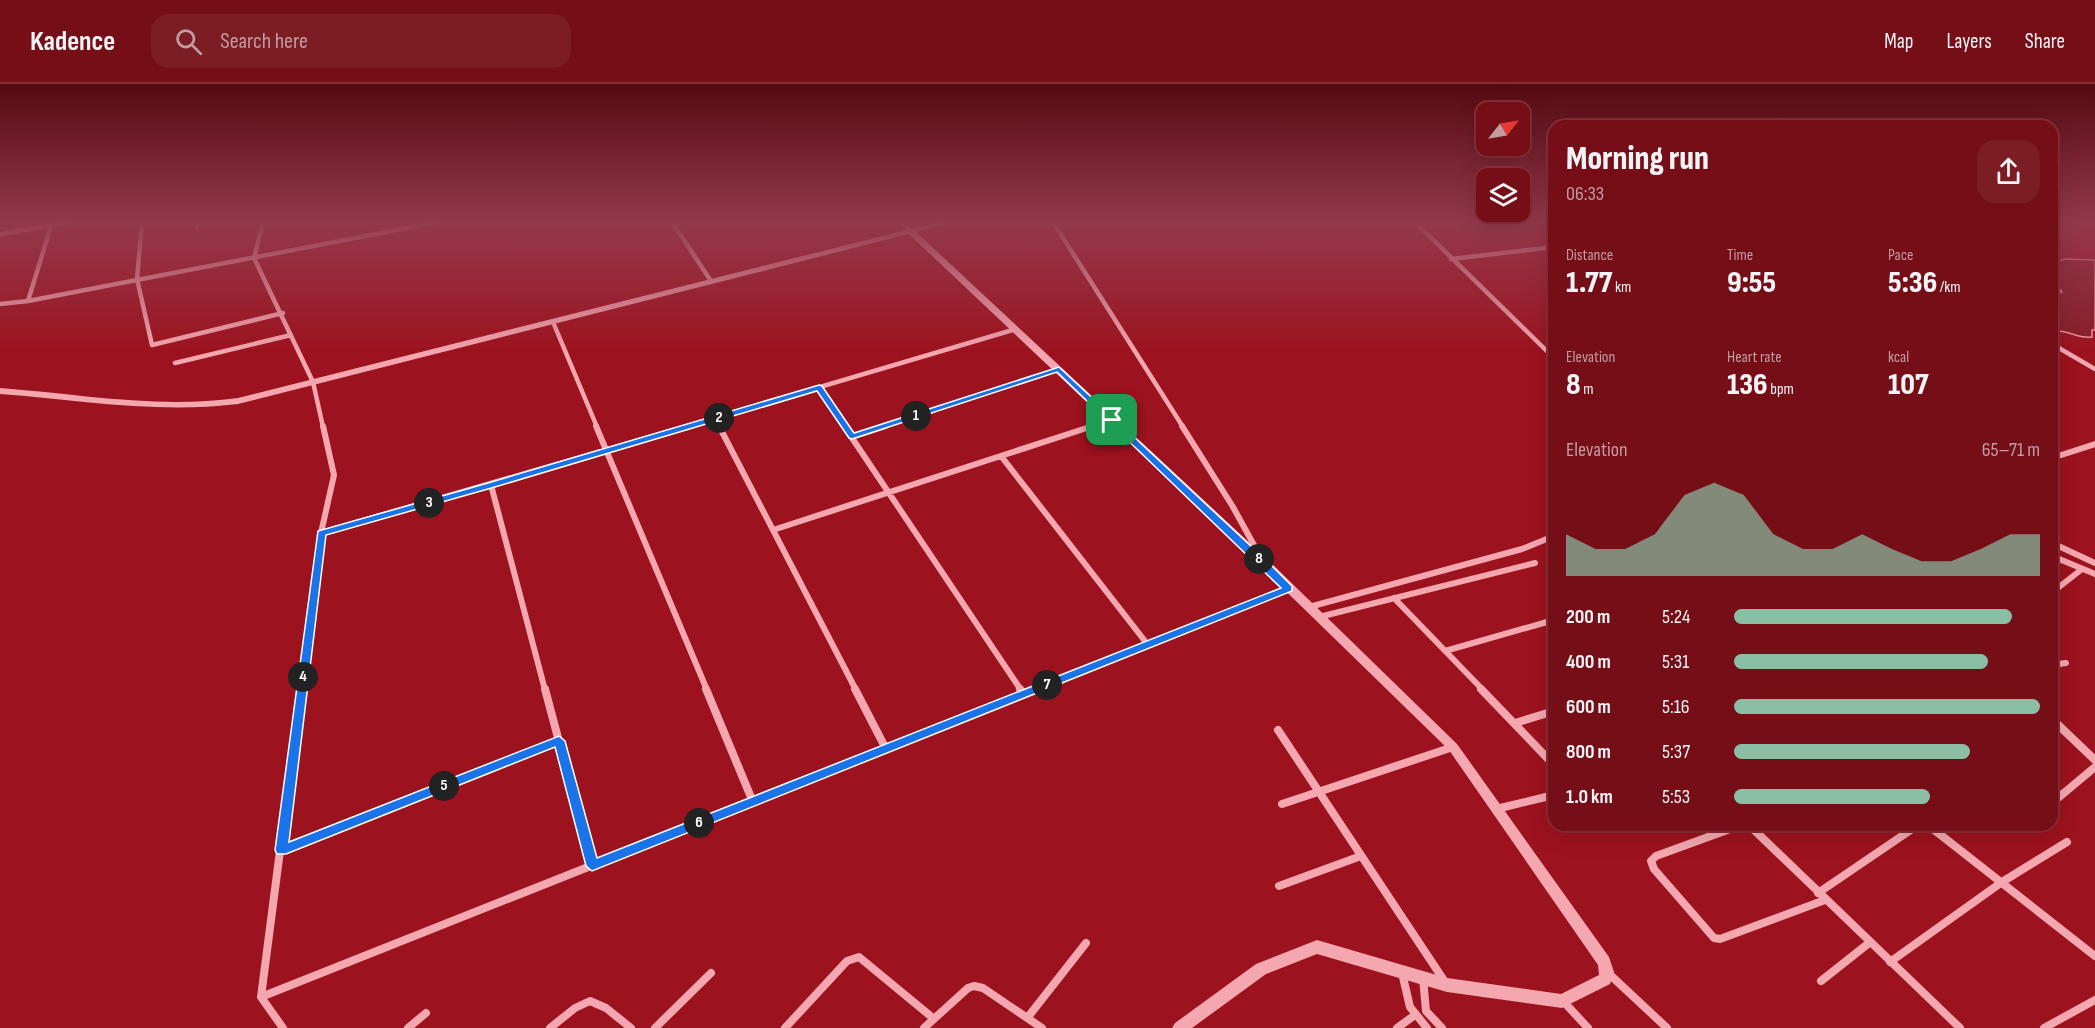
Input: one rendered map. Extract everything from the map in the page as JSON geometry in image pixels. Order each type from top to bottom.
[{"type":"street","points":[[28,301],[39,266]]},
{"type":"street","points":[[138,266],[137,279],[152,345],[283,314]]},
{"type":"street","points":[[0,304],[28,301],[209,266]]},
{"type":"street","points":[[258,266],[283,314],[313,382],[334,475],[321,533],[261,998],[283,1028]]},
{"type":"street","points":[[701,266],[711,281]]},
{"type":"street","points":[[0,391],[105,401],[197,406],[238,401],[770,266]]},
{"type":"street","points":[[948,266],[1265,564],[1288,589],[1453,747],[1604,962],[1607,972],[1667,1028]]},
{"type":"street","points":[[1081,266],[1233,507],[1265,564]]},
{"type":"street","points":[[1458,266],[1548,352]]},
{"type":"street","points":[[553,322],[753,801]]},
{"type":"street","points":[[321,533],[607,451],[1016,329]]},
{"type":"street","points":[[175,363],[291,334]]},
{"type":"street","points":[[2058,347],[2095,369]]},
{"type":"street","points":[[852,437],[1059,369]]},
{"type":"street","points":[[819,388],[1023,694]]},
{"type":"street","points":[[716,419],[885,749]]},
{"type":"street","points":[[773,530],[1112,420]]},
{"type":"street","points":[[2058,456],[2095,444]]},
{"type":"street","points":[[1001,456],[1148,645]]},
{"type":"street","points":[[491,485],[592,866]]},
{"type":"street","points":[[1309,607],[1522,549],[1548,538]]},
{"type":"street","points":[[2058,546],[2095,563]]},
{"type":"street","points":[[2058,559],[2095,573]]},
{"type":"street","points":[[1319,617],[1535,563]]},
{"type":"street","points":[[2058,588],[2082,569]]},
{"type":"street","points":[[261,998],[1288,589]]},
{"type":"street","points":[[1394,598],[1548,759]]},
{"type":"street","points":[[1445,651],[1548,622]]},
{"type":"street","points":[[2058,664],[2066,663]]},
{"type":"street","points":[[1515,723],[1548,713]]},
{"type":"street","points":[[2058,725],[2095,760]]},
{"type":"street","points":[[1278,730],[1447,985]]},
{"type":"street","points":[[281,850],[559,741]]},
{"type":"street","points":[[1282,804],[1453,747]]},
{"type":"street","points":[[2058,798],[2095,767]]},
{"type":"street","points":[[1496,808],[1548,796]]},
{"type":"street","points":[[1725,831],[1656,856],[1651,861],[1654,869],[1714,938],[1720,939],[1825,900]]},
{"type":"street","points":[[1755,831],[1960,1028]]},
{"type":"street","points":[[1818,893],[1909,831]]},
{"type":"street","points":[[1936,831],[2093,951]]},
{"type":"street","points":[[1890,962],[2002,882],[2067,842]]},
{"type":"street","points":[[1279,886],[1361,856]]},
{"type":"street","points":[[1028,1017],[1086,943]]},
{"type":"street","points":[[1821,981],[1869,943]]},
{"type":"street","points":[[1180,1028],[1262,969],[1317,947],[1447,985],[1562,1001],[1605,979],[1607,972]]},
{"type":"street","points":[[785,1028],[848,961],[859,957],[933,1018]]},
{"type":"street","points":[[1402,972],[1410,1007],[1427,1028]]},
{"type":"street","points":[[655,1028],[711,973]]},
{"type":"street","points":[[1423,978],[1426,1011],[1442,1028]]},
{"type":"street","points":[[924,1028],[968,988],[974,986],[983,988],[1042,1028]]},
{"type":"street","points":[[550,1028],[586,1000],[596,1000],[631,1028]]},
{"type":"street","points":[[2044,1028],[2095,1000]]},
{"type":"street","points":[[1562,1001],[1588,1028]]},
{"type":"street","points":[[408,1028],[426,1013]]},
{"type":"street","points":[[1397,1028],[1415,1015]]},
{"type":"shaded area","points":[[2058,266],[2095,266],[2095,330],[2092,330],[2092,337],[2058,331],[2058,294],[2062,292],[2058,287]]},
{"type":"route","points":[[1059,369],[1112,420],[1265,564],[1288,589],[592,866],[559,741],[281,850],[321,533],[819,388],[852,437],[1059,369]]}]
